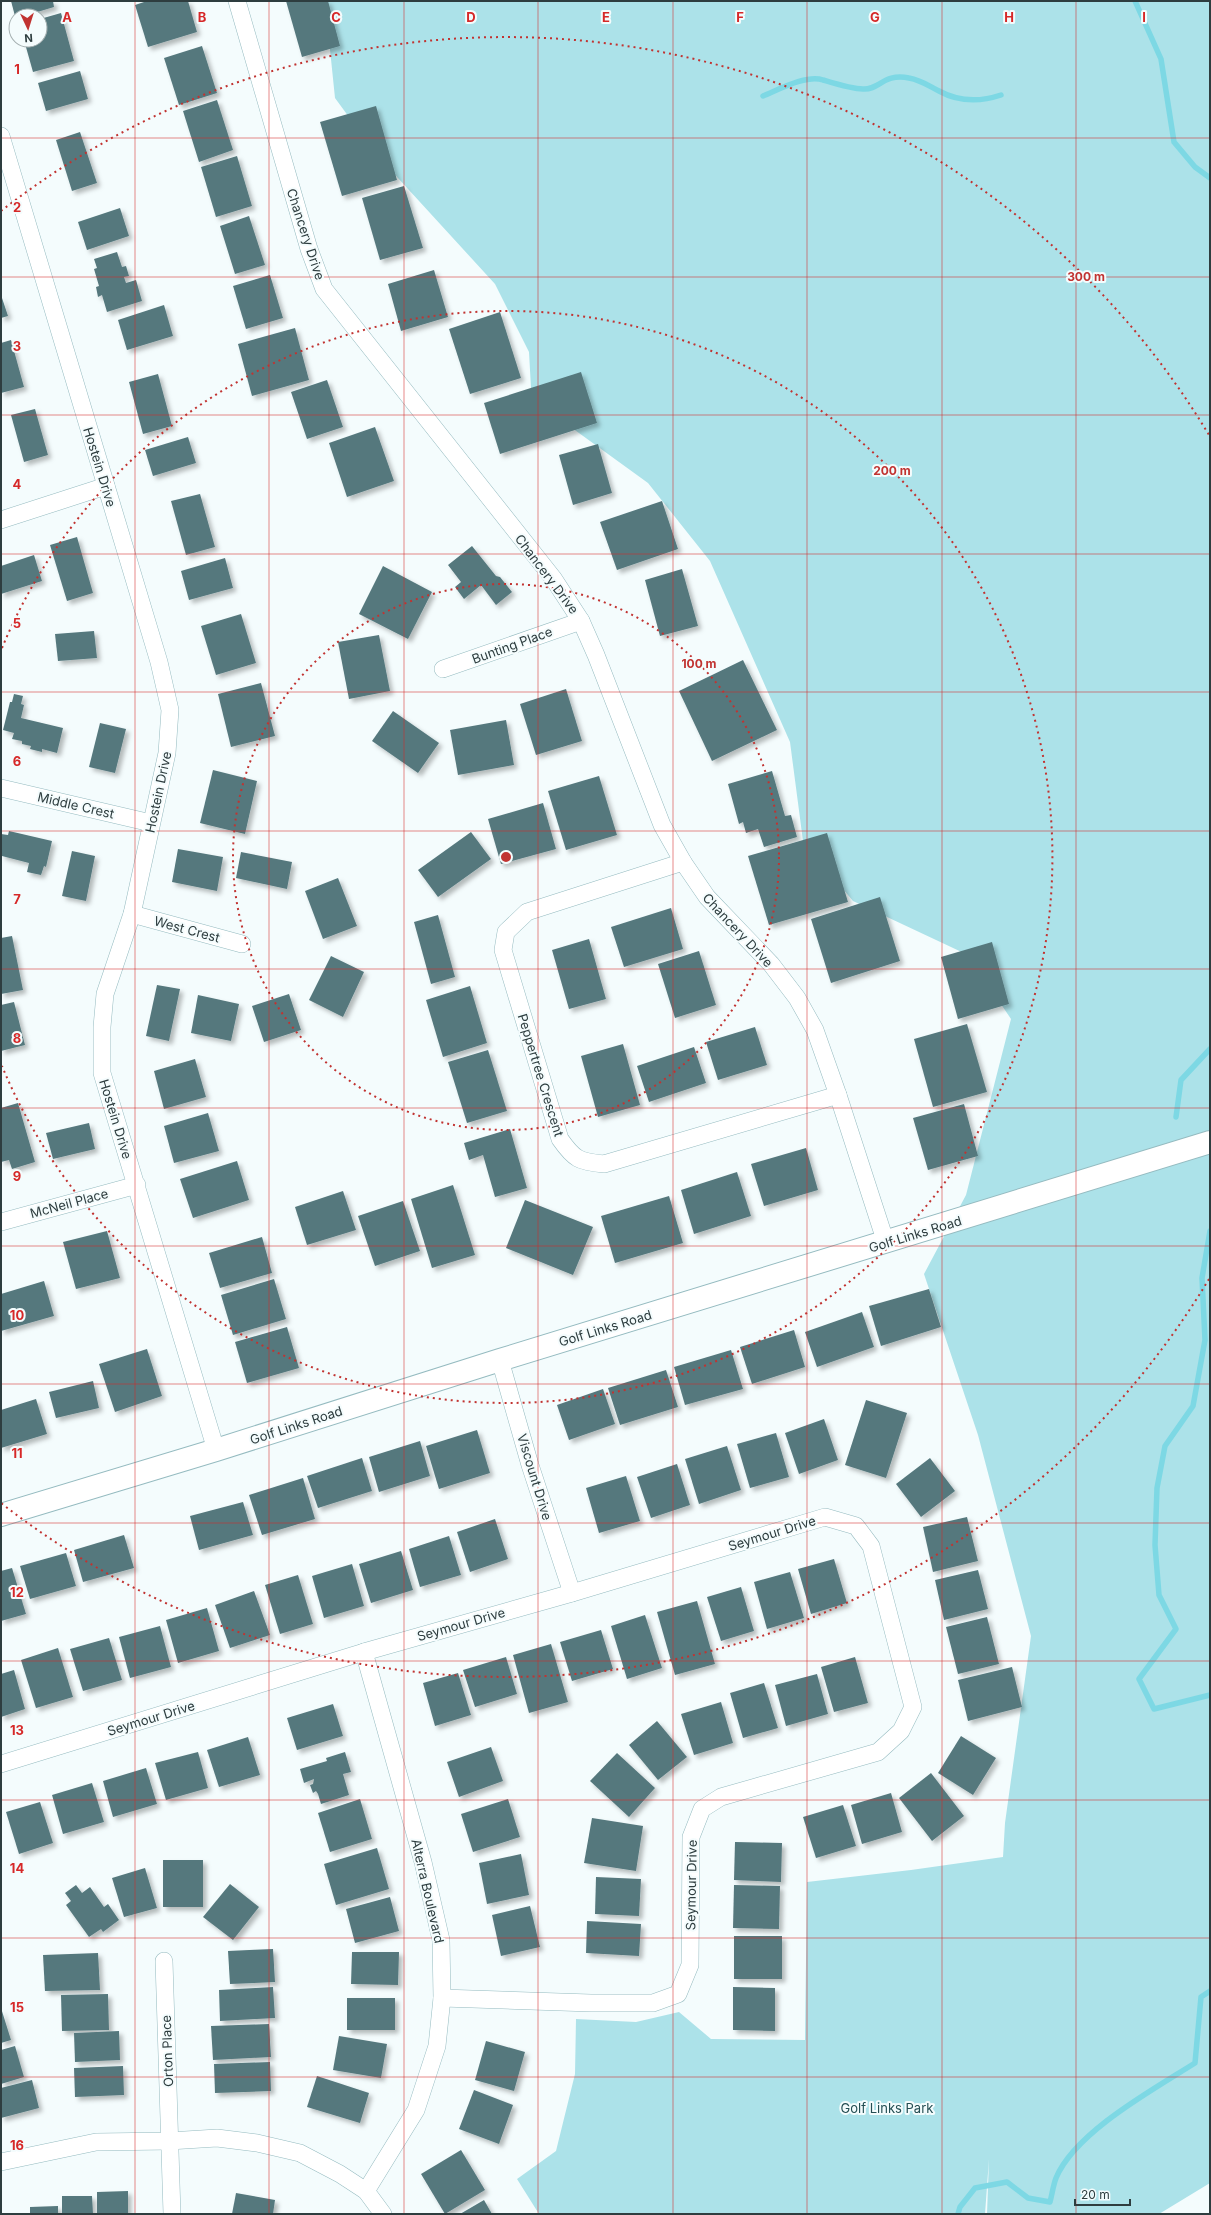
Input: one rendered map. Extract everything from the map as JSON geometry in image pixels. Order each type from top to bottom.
[{"type":"main road","name":"Golf Links Road","points":[[1,1515],[216,1450],[500,1360],[886,1243],[1210,1142]]},
{"type":"street","name":"Chancery Drive","points":[[237,1],[309,249],[324,289],[553,578],[581,620],[662,825],[683,862],[706,897],[771,964],[797,998],[815,1030],[838,1095],[886,1243]]},
{"type":"street","name":"Hostein Drive","points":[[1,136],[159,662],[170,710],[167,753],[132,914],[105,994],[102,1027],[102,1073],[216,1450]]},
{"type":"street","points":[[1,520],[106,486]]},
{"type":"street","name":"Bunting Place","points":[[443,669],[581,620]]},
{"type":"street","name":"Middle Crest","points":[[1,788],[151,823]]},
{"type":"street","name":"Peppertree Crescent","points":[[683,862],[527,912],[506,932],[503,950],[560,1139],[572,1156],[585,1162],[604,1164],[838,1095]]},
{"type":"street","name":"West Crest","points":[[132,914],[242,944]]},
{"type":"street","name":"McNeil Place","points":[[1,1222],[137,1185]]},
{"type":"street","name":"Viscount Drive","points":[[500,1360],[530,1465],[572,1593]]},
{"type":"street","name":"Seymour Drive","points":[[1,1764],[364,1652],[572,1593],[825,1517],[856,1526],[870,1546],[913,1707],[901,1731],[878,1752],[720,1797],[702,1810],[691,1837],[690,1965],[678,1994],[653,2003],[591,2004],[442,1998]]},
{"type":"street","name":"Alterra Boulevard","points":[[364,1652],[423,1862],[441,1940],[442,1998],[437,2046],[416,2110],[366,2191]]},
{"type":"street","name":"Orton Place","points":[[164,1961],[172,2214]]},
{"type":"street","points":[[1,2162],[96,2142],[170,2141],[217,2138],[257,2143],[300,2153],[340,2174],[366,2191],[383,2214]]},
{"type":"green space","name":"Golf Links Park","points":[[325,1],[1210,1],[1210,2183],[1159,2214],[987,2214],[989,2159],[985,2214],[539,2214],[517,2179],[556,2151],[575,2074],[576,2019],[636,2022],[679,2012],[711,2039],[805,2040],[807,1882],[911,1870],[1003,1857],[1005,1823],[1031,1636],[978,1435],[924,1274],[966,1195],[1011,1019],[968,955],[853,901],[803,841],[790,742],[710,561],[648,483],[561,420],[531,388],[529,352],[495,284],[376,154],[335,98]]},
{"type":"building","points":[[11,1],[53,1],[54,7],[48,9],[13,8]]},
{"type":"building","points":[[147,1],[188,1],[197,32],[148,47],[135,5]]},
{"type":"building","points":[[286,1],[328,1],[340,46],[302,57]]},
{"type":"building","points":[[61,13],[74,61],[33,72],[26,48],[48,48],[48,17]]},
{"type":"building","points":[[202,46],[217,93],[179,105],[164,58]]},
{"type":"building","points":[[80,71],[88,99],[46,111],[38,83]]},
{"type":"building","points":[[217,100],[233,150],[199,162],[183,111]]},
{"type":"building","points":[[376,106],[397,180],[342,196],[320,122]]},
{"type":"building","points":[[80,132],[97,183],[72,191],[56,140]]},
{"type":"building","points":[[237,156],[252,206],[216,217],[201,167]]},
{"type":"building","points":[[404,186],[423,248],[380,260],[362,198]]},
{"type":"building","points":[[120,208],[129,236],[87,250],[78,222]]},
{"type":"building","points":[[249,216],[265,265],[235,274],[220,226]]},
{"type":"building","points":[[117,252],[122,267],[126,266],[129,276],[124,277],[126,283],[136,280],[142,301],[107,312],[102,295],[98,297],[96,287],[99,286],[94,269],[97,268],[94,259]]},
{"type":"building","points":[[434,270],[448,317],[401,331],[388,284]]},
{"type":"building","points":[[270,275],[283,318],[246,329],[233,286]]},
{"type":"building","points":[[1,295],[8,316],[1,318]]},
{"type":"building","points":[[164,305],[173,336],[127,350],[118,320]]},
{"type":"building","points":[[500,312],[521,378],[470,394],[449,329]]},
{"type":"building","points":[[295,328],[309,380],[252,396],[238,344]]},
{"type":"building","points":[[11,340],[24,387],[1,393],[1,343]]},
{"type":"building","points":[[581,372],[597,423],[500,454],[484,403]]},
{"type":"building","points":[[158,374],[172,426],[143,434],[129,382]]},
{"type":"building","points":[[327,380],[343,427],[307,439],[291,392]]},
{"type":"building","points":[[35,409],[48,455],[24,462],[11,415]]},
{"type":"building","points":[[375,427],[394,481],[347,497],[329,443]]},
{"type":"building","points":[[188,437],[196,463],[153,476],[145,450]]},
{"type":"building","points":[[598,444],[612,493],[573,505],[559,455]]},
{"type":"building","points":[[200,494],[215,547],[186,555],[171,501]]},
{"type":"building","points":[[662,501],[678,549],[617,570],[600,522]]},
{"type":"building","points":[[77,537],[93,593],[67,601],[50,545]]},
{"type":"building","points":[[472,546],[496,576],[500,577],[512,592],[496,605],[481,585],[464,599],[455,587],[461,582],[448,565]]},
{"type":"building","points":[[34,555],[42,581],[1,594],[1,566]]},
{"type":"building","points":[[225,558],[233,588],[189,600],[181,571]]},
{"type":"building","points":[[383,566],[432,592],[408,639],[359,614]]},
{"type":"building","points":[[682,569],[698,626],[660,636],[645,580]]},
{"type":"building","points":[[241,614],[256,663],[216,675],[201,626]]},
{"type":"building","points":[[94,631],[97,658],[58,661],[55,634]]},
{"type":"building","points":[[379,635],[390,691],[349,699],[338,642]]},
{"type":"building","points":[[743,660],[777,730],[712,761],[679,691]]},
{"type":"building","points":[[261,683],[275,736],[231,747],[218,694]]},
{"type":"building","points":[[566,689],[582,741],[536,755],[520,704]]},
{"type":"building","points":[[14,694],[23,696],[21,704],[24,705],[21,718],[63,728],[57,753],[42,749],[42,752],[30,749],[31,746],[22,744],[22,741],[12,739],[14,733],[3,730],[10,702],[12,702]]},
{"type":"building","points":[[393,711],[439,743],[418,773],[372,741]]},
{"type":"building","points":[[506,720],[514,765],[458,775],[450,730]]},
{"type":"building","points":[[100,723],[126,729],[115,773],[89,767]]},
{"type":"building","points":[[213,770],[257,781],[245,834],[200,823]]},
{"type":"building","points":[[772,771],[785,816],[791,815],[797,837],[764,847],[758,829],[746,833],[743,822],[739,824],[728,784]]},
{"type":"building","points":[[599,776],[617,835],[566,850],[548,791]]},
{"type":"building","points":[[543,803],[556,849],[501,864],[488,819]]},
{"type":"building","points":[[9,831],[52,841],[46,867],[44,866],[41,875],[27,872],[29,863],[2,856],[1,834],[8,835]]},
{"type":"building","points":[[471,832],[491,859],[438,897],[418,870]]},
{"type":"building","points":[[827,833],[848,902],[769,925],[748,856]]},
{"type":"building","points":[[178,849],[223,857],[217,891],[172,882]]},
{"type":"building","points":[[72,851],[95,856],[86,901],[62,896]]},
{"type":"building","points":[[241,852],[292,862],[287,889],[236,878]]},
{"type":"building","points":[[338,878],[357,926],[323,939],[305,891]]},
{"type":"building","points":[[880,897],[900,961],[831,983],[811,919]]},
{"type":"building","points":[[671,908],[683,949],[624,967],[611,927]]},
{"type":"building","points":[[438,915],[455,977],[431,984],[414,922]]},
{"type":"building","points":[[12,936],[23,990],[1,994],[1,938]]},
{"type":"building","points":[[589,939],[606,999],[569,1009],[552,950]]},
{"type":"building","points":[[992,942],[1009,1004],[958,1019],[941,957]]},
{"type":"building","points":[[699,951],[716,1005],[675,1018],[658,964]]},
{"type":"building","points":[[331,956],[364,972],[343,1017],[309,1000]]},
{"type":"building","points":[[157,985],[180,989],[169,1041],[146,1036]]},
{"type":"building","points":[[470,986],[487,1043],[443,1057],[426,1000]]},
{"type":"building","points":[[289,994],[301,1030],[264,1042],[252,1006]]},
{"type":"building","points":[[198,995],[239,1004],[231,1041],[191,1033]]},
{"type":"building","points":[[14,1002],[25,1045],[1,1051],[1,1005]]},
{"type":"building","points":[[967,1024],[987,1092],[933,1107],[914,1039]]},
{"type":"building","points":[[755,1027],[767,1065],[718,1080],[706,1042]]},
{"type":"building","points":[[623,1044],[640,1105],[598,1117],[581,1056]]},
{"type":"building","points":[[694,1047],[706,1083],[649,1102],[637,1066]]},
{"type":"building","points":[[488,1050],[507,1111],[467,1123],[448,1062]]},
{"type":"building","points":[[195,1059],[206,1097],[164,1109],[154,1071]]},
{"type":"building","points":[[18,1103],[35,1162],[12,1169],[9,1160],[1,1162],[1,1108]]},
{"type":"building","points":[[964,1104],[978,1156],[928,1170],[913,1118]]},
{"type":"building","points":[[208,1113],[219,1151],[174,1163],[164,1126]]},
{"type":"building","points":[[89,1123],[95,1149],[53,1159],[46,1133]]},
{"type":"building","points":[[510,1129],[527,1188],[495,1197],[483,1155],[469,1160],[464,1143]]},
{"type":"building","points":[[806,1148],[818,1190],[764,1206],[751,1164]]},
{"type":"building","points":[[237,1161],[249,1200],[193,1218],[180,1179]]},
{"type":"building","points":[[737,1172],[751,1216],[694,1234],[681,1190]]},
{"type":"building","points":[[453,1185],[475,1255],[432,1268],[411,1199]]},
{"type":"building","points":[[343,1191],[356,1230],[307,1245],[295,1207]]},
{"type":"building","points":[[669,1196],[683,1243],[615,1263],[601,1216]]},
{"type":"building","points":[[525,1200],[593,1227],[573,1275],[506,1248]]},
{"type":"building","points":[[403,1201],[420,1251],[375,1266],[358,1216]]},
{"type":"building","points":[[107,1231],[120,1278],[76,1289],[63,1242]]},
{"type":"building","points":[[262,1237],[272,1273],[220,1288],[209,1253]]},
{"type":"building","points":[[274,1279],[286,1319],[233,1335],[221,1295]]},
{"type":"building","points":[[44,1281],[54,1316],[1,1331],[1,1294]]},
{"type":"building","points":[[929,1289],[941,1327],[881,1346],[869,1306]]},
{"type":"building","points":[[862,1312],[874,1347],[817,1367],[805,1332]]},
{"type":"building","points":[[287,1327],[299,1368],[247,1383],[235,1342]]},
{"type":"building","points":[[794,1330],[805,1367],[752,1384],[740,1347]]},
{"type":"building","points":[[147,1349],[162,1396],[115,1412],[99,1364]]},
{"type":"building","points":[[731,1350],[743,1389],[685,1405],[674,1367]]},
{"type":"building","points":[[666,1370],[678,1407],[620,1425],[608,1388]]},
{"type":"building","points":[[93,1381],[99,1408],[56,1418],[49,1392]]},
{"type":"building","points":[[603,1389],[615,1424],[569,1440],[557,1405]]},
{"type":"building","points":[[36,1399],[47,1434],[1,1448],[1,1410]]},
{"type":"building","points":[[866,1400],[907,1413],[886,1478],[845,1465]]},
{"type":"building","points":[[824,1419],[838,1460],[799,1474],[785,1433]]},
{"type":"building","points":[[477,1430],[490,1473],[439,1489],[426,1446]]},
{"type":"building","points":[[776,1433],[789,1477],[750,1488],[737,1444]]},
{"type":"building","points":[[420,1441],[430,1476],[379,1492],[369,1457]]},
{"type":"building","points":[[727,1446],[741,1490],[699,1504],[685,1459]]},
{"type":"building","points":[[362,1458],[372,1491],[318,1508],[307,1476]]},
{"type":"building","points":[[930,1458],[955,1491],[921,1517],[896,1484]]},
{"type":"building","points":[[677,1464],[690,1505],[651,1518],[637,1477]]},
{"type":"building","points":[[626,1476],[640,1521],[599,1533],[586,1488]]},
{"type":"building","points":[[303,1478],[315,1519],[262,1535],[249,1495]]},
{"type":"building","points":[[243,1502],[253,1535],[199,1550],[190,1516]]},
{"type":"building","points":[[967,1517],[978,1561],[933,1572],[923,1527]]},
{"type":"building","points":[[495,1519],[508,1559],[470,1572],[457,1532]]},
{"type":"building","points":[[124,1535],[134,1568],[83,1582],[74,1550]]},
{"type":"building","points":[[449,1536],[461,1575],[420,1587],[409,1549]]},
{"type":"building","points":[[401,1551],[413,1590],[371,1603],[359,1564]]},
{"type":"building","points":[[66,1553],[76,1586],[30,1599],[20,1566]]},
{"type":"building","points":[[834,1559],[847,1603],[811,1614],[798,1569]]},
{"type":"building","points":[[352,1564],[364,1606],[324,1618],[312,1576]]},
{"type":"building","points":[[12,1568],[26,1614],[1,1621],[1,1571]]},
{"type":"building","points":[[978,1570],[988,1609],[944,1620],[935,1580]]},
{"type":"building","points":[[790,1572],[804,1618],[767,1629],[754,1582]]},
{"type":"building","points":[[298,1575],[313,1624],[280,1634],[265,1585]]},
{"type":"building","points":[[741,1587],[754,1631],[721,1641],[707,1597]]},
{"type":"building","points":[[254,1591],[270,1635],[230,1648],[215,1605]]},
{"type":"building","points":[[697,1601],[715,1664],[675,1675],[657,1612]]},
{"type":"building","points":[[207,1608],[219,1651],[178,1663],[166,1620]]},
{"type":"building","points":[[645,1615],[662,1668],[627,1679],[611,1626]]},
{"type":"building","points":[[987,1617],[999,1664],[958,1674],[946,1627]]},
{"type":"building","points":[[160,1626],[171,1667],[130,1678],[119,1637]]},
{"type":"building","points":[[601,1630],[613,1669],[572,1681],[560,1642]]},
{"type":"building","points":[[109,1638],[122,1680],[83,1691],[70,1649]]},
{"type":"building","points":[[551,1644],[568,1702],[529,1713],[513,1655]]},
{"type":"building","points":[[58,1648],[73,1697],[36,1708],[21,1660]]},
{"type":"building","points":[[506,1657],[517,1694],[475,1707],[463,1670]]},
{"type":"building","points":[[855,1657],[868,1703],[834,1712],[821,1667]]},
{"type":"building","points":[[1012,1667],[1022,1707],[968,1721],[958,1680]]},
{"type":"building","points":[[14,1670],[25,1709],[1,1717],[1,1674]]},
{"type":"building","points":[[458,1673],[471,1715],[435,1726],[423,1683]]},
{"type":"building","points":[[817,1674],[828,1714],[786,1726],[775,1685]]},
{"type":"building","points":[[764,1683],[778,1728],[743,1738],[730,1693]]},
{"type":"building","points":[[721,1702],[733,1743],[694,1755],[681,1714]]},
{"type":"building","points":[[333,1704],[343,1736],[297,1750],[287,1718]]},
{"type":"building","points":[[657,1721],[687,1757],[658,1780],[629,1745]]},
{"type":"building","points":[[961,1736],[996,1758],[973,1795],[938,1773]]},
{"type":"building","points":[[248,1737],[260,1775],[219,1787],[207,1750]]},
{"type":"building","points":[[491,1747],[503,1781],[459,1797],[447,1762]]},
{"type":"building","points":[[198,1752],[208,1788],[166,1800],[155,1763]]},
{"type":"building","points":[[345,1752],[351,1772],[343,1774],[349,1795],[321,1804],[318,1794],[316,1791],[313,1793],[310,1785],[313,1784],[314,1779],[304,1783],[300,1769],[327,1761],[326,1758]]},
{"type":"building","points":[[617,1753],[655,1788],[629,1817],[590,1781]]},
{"type":"building","points":[[146,1768],[157,1804],[113,1817],[103,1781]]},
{"type":"building","points":[[931,1773],[964,1816],[932,1841],[899,1798]]},
{"type":"building","points":[[92,1783],[104,1822],[63,1834],[52,1795]]},
{"type":"building","points":[[891,1793],[902,1832],[862,1844],[851,1805]]},
{"type":"building","points":[[360,1799],[372,1839],[330,1852],[318,1813]]},
{"type":"building","points":[[508,1799],[520,1837],[473,1852],[461,1814]]},
{"type":"building","points":[[40,1802],[53,1843],[19,1854],[6,1812]]},
{"type":"building","points":[[843,1805],[856,1846],[816,1858],[803,1817]]},
{"type":"building","points":[[592,1818],[643,1826],[636,1871],[584,1863]]},
{"type":"building","points":[[735,1842],[782,1843],[781,1882],[734,1880]]},
{"type":"building","points":[[377,1848],[389,1889],[336,1905],[324,1864]]},
{"type":"building","points":[[521,1854],[529,1895],[487,1904],[479,1863]]},
{"type":"building","points":[[163,1860],[203,1860],[203,1907],[163,1907]]},
{"type":"building","points":[[145,1868],[157,1908],[124,1917],[112,1878]]},
{"type":"building","points":[[596,1877],[641,1879],[639,1916],[595,1914]]},
{"type":"building","points":[[230,1884],[259,1907],[233,1940],[203,1917]]},
{"type":"building","points":[[76,1885],[82,1893],[90,1887],[104,1907],[108,1904],[119,1920],[103,1932],[101,1929],[89,1937],[66,1905],[71,1901],[65,1893]]},
{"type":"building","points":[[734,1885],[780,1886],[779,1929],[733,1928]]},
{"type":"building","points":[[390,1897],[399,1931],[355,1943],[346,1909]]},
{"type":"building","points":[[530,1906],[540,1947],[501,1956],[492,1915]]},
{"type":"building","points":[[587,1921],[641,1924],[639,1956],[586,1953]]},
{"type":"building","points":[[734,1936],[782,1936],[782,1979],[734,1979]]},
{"type":"building","points":[[273,1949],[275,1982],[230,1984],[228,1951]]},
{"type":"building","points":[[352,1952],[399,1952],[398,1985],[351,1984]]},
{"type":"building","points":[[98,1953],[100,1990],[45,1991],[43,1955]]},
{"type":"building","points":[[273,1987],[275,2018],[220,2021],[219,1990]]},
{"type":"building","points":[[733,1987],[775,1988],[775,2031],[733,2030]]},
{"type":"building","points":[[108,1994],[109,2030],[62,2031],[61,1995]]},
{"type":"building","points":[[347,1998],[395,1998],[395,2030],[347,2030]]},
{"type":"building","points":[[1,2008],[11,2040],[1,2043]]},
{"type":"building","points":[[269,2024],[271,2057],[213,2060],[211,2026]]},
{"type":"building","points":[[119,2031],[120,2060],[75,2062],[74,2033]]},
{"type":"building","points":[[339,2036],[387,2044],[381,2078],[333,2070]]},
{"type":"building","points":[[486,2041],[525,2052],[514,2091],[475,2080]]},
{"type":"building","points":[[15,2046],[24,2077],[1,2084],[1,2050]]},
{"type":"building","points":[[270,2062],[271,2091],[215,2093],[214,2064]]},
{"type":"building","points":[[123,2066],[124,2095],[75,2097],[74,2068]]},
{"type":"building","points":[[317,2076],[369,2093],[360,2123],[307,2107]]},
{"type":"building","points":[[32,2080],[39,2108],[1,2118],[1,2088]]},
{"type":"building","points":[[474,2090],[513,2105],[499,2144],[459,2129]]},
{"type":"building","points":[[461,2150],[485,2190],[445,2214],[421,2174]]},
{"type":"building","points":[[128,2191],[128,2214],[97,2214],[97,2192]]},
{"type":"building","points":[[236,2193],[275,2200],[273,2214],[232,2214]]},
{"type":"building","points":[[62,2196],[92,2196],[93,2214],[62,2214]]},
{"type":"building","points":[[484,2200],[492,2214],[460,2214]]},
{"type":"building","points":[[58,2206],[58,2214],[30,2214],[30,2207]]},
{"type":"waterway","points":[[1135,1],[1161,59],[1174,142],[1195,167],[1210,178]]},
{"type":"waterway","points":[[763,96],[809,79],[823,80],[859,89],[869,89],[893,78],[900,77],[917,80],[947,95],[962,99],[977,100],[1001,95]]},
{"type":"waterway","points":[[1176,1117],[1181,1080],[1210,1049]]},
{"type":"waterway","points":[[1210,1231],[1202,1278],[1205,1340],[1193,1406],[1165,1446],[1157,1488],[1155,1545],[1159,1595],[1176,1629],[1139,1679],[1154,1709],[1210,1695]]},
{"type":"waterway","points":[[958,2214],[960,2207],[975,2188],[1007,2182],[1028,2198],[1050,2202],[1056,2178],[1066,2161],[1080,2144],[1117,2113],[1195,2063],[1201,1997],[1210,1991]]}]
